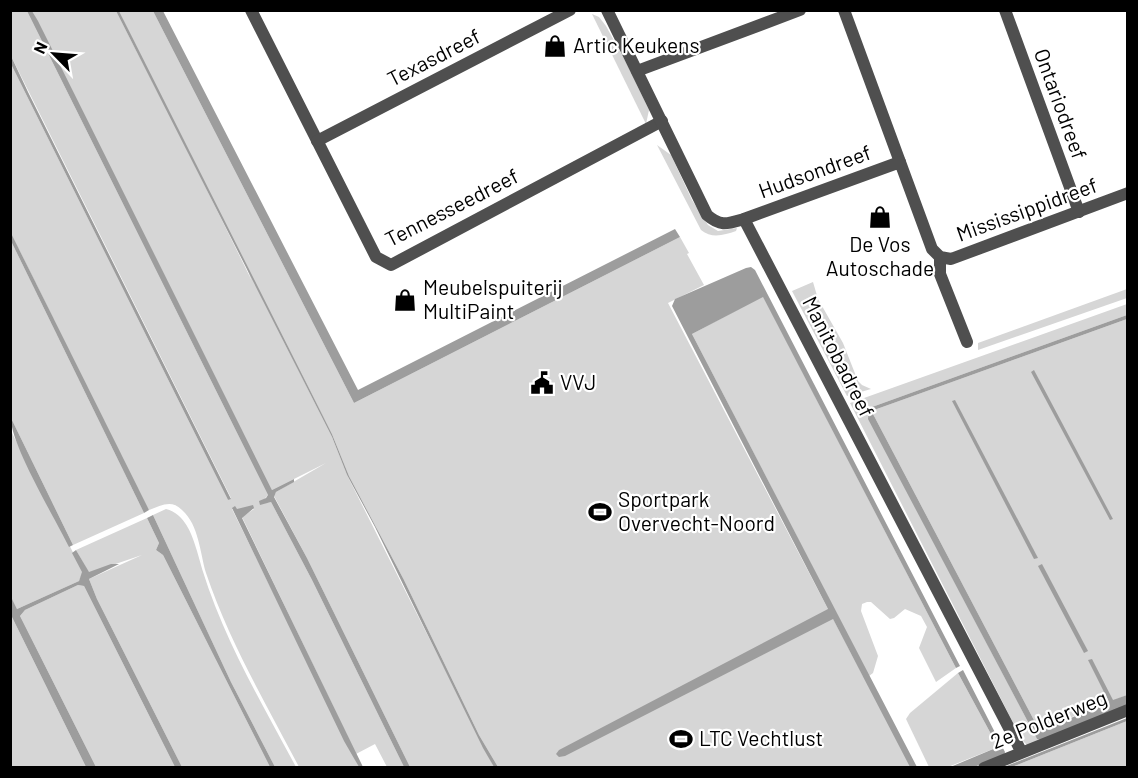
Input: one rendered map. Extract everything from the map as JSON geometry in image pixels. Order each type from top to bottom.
[{"type":"street","name":"Tennesseedreef","points":[[251,10],[376,256],[391,265],[662,121]]},
{"type":"street","name":"Texasdreef","points":[[317,141],[570,10]]},
{"type":"street","points":[[607,10],[707,215],[716,223],[728,224],[744,219]]},
{"type":"street","points":[[637,70],[800,10]]},
{"type":"street","name":"Hudsondreef","points":[[844,10],[932,249],[940,257],[940,274],[967,342]]},
{"type":"street","name":"Ontariodreef","points":[[1005,10],[1079,212]]},
{"type":"street","name":"Hudsondreef","points":[[744,219],[900,162]]},
{"type":"street","name":"Mississippidreef","points":[[940,257],[951,259],[1128,194]]},
{"type":"street","name":"Manitobadreef","points":[[744,219],[1022,751]]},
{"type":"street","name":"2e Polderweg","points":[[984,768],[1128,710]]},
{"type":"shaded area","points":[[11,11],[27,11],[268,495],[260,504],[271,502],[404,767],[387,767],[375,744],[356,754],[242,517],[254,509],[232,509],[359,767],[299,767],[226,623],[206,573],[198,540],[188,516],[174,505],[166,504],[149,510],[144,503],[11,233],[11,64],[228,500],[231,498],[11,56]]},
{"type":"shaded area","points":[[27,11],[32,11],[38,21],[272,490],[294,479],[294,482],[276,492],[274,497],[307,558],[410,767],[404,767],[271,502],[260,505],[259,501],[268,495]]},
{"type":"shaded area","points":[[32,11],[116,11],[160,97],[119,11],[153,11],[354,403],[680,237],[704,285],[668,303],[863,676],[869,676],[916,767],[498,767],[479,735],[404,580],[349,476],[332,434],[277,328],[332,437],[347,475],[494,767],[410,767],[274,496],[276,492],[326,463],[272,490]],"holes":[[[161,97],[246,266],[251,279]]]},
{"type":"shaded area","points":[[116,11],[119,11],[332,434],[349,476],[404,580],[479,735],[498,767],[494,767],[483,748],[375,527],[347,475],[332,437]]},
{"type":"shaded area","points":[[153,11],[163,11],[358,390],[675,229],[680,237],[354,403]]},
{"type":"shaded area","points":[[592,14],[599,17],[606,26],[627,64],[649,110],[646,124]]},
{"type":"shaded area","points":[[11,56],[231,499],[228,500],[11,64]]},
{"type":"shaded area","points":[[657,145],[671,155],[692,200],[708,225],[718,231],[737,228],[736,231],[714,235],[701,230]]},
{"type":"shaded area","points":[[11,233],[149,510],[144,513],[11,241]]},
{"type":"shaded area","points":[[11,241],[144,513],[73,545],[11,418]]},
{"type":"shaded area","points":[[751,267],[755,270],[960,666],[956,668],[763,297],[692,334],[917,767],[910,767],[833,619],[565,756],[559,757],[556,754],[559,750],[828,609],[672,306],[675,299]]},
{"type":"shaded area","points":[[813,282],[818,299],[843,343],[858,381],[871,389],[847,396],[792,291]]},
{"type":"shaded area","points":[[1127,289],[1127,298],[978,350],[978,343]]},
{"type":"shaded area","points":[[763,296],[956,668],[936,682],[919,648],[927,627],[921,616],[905,609],[890,619],[871,602],[867,602],[862,604],[861,611],[878,656],[873,673],[869,676],[692,334]]},
{"type":"shaded area","points":[[1127,304],[1127,315],[872,407],[869,411],[869,419],[1037,739],[1041,740],[1027,745],[1022,740],[850,403]]},
{"type":"shaded area","points":[[1127,315],[1127,319],[874,410],[873,414],[1036,724],[1042,729],[1047,728],[1109,702],[1088,660],[1092,659],[1113,700],[1127,695],[1127,705],[1041,740],[1037,739],[868,419],[869,411],[872,407]]},
{"type":"shaded area","points":[[1127,319],[1127,695],[1042,729],[1036,724],[873,414],[874,410]]},
{"type":"shaded area","points":[[1034,370],[1113,519],[1110,520],[1031,372]]},
{"type":"shaded area","points":[[955,400],[1038,558],[1034,559],[952,401]]},
{"type":"shaded area","points":[[11,418],[73,545],[69,547],[25,463]]},
{"type":"shaded area","points":[[10,429],[83,572],[79,581],[17,609],[10,596]]},
{"type":"shaded area","points":[[253,505],[254,508],[242,518],[363,767],[359,767],[344,741],[232,508]]},
{"type":"shaded area","points":[[166,509],[178,515],[190,532],[205,580],[227,635],[296,767],[275,767],[231,682],[153,515]]},
{"type":"shaded area","points":[[153,515],[231,682],[275,767],[270,767],[163,555],[156,550],[159,543],[147,518]]},
{"type":"shaded area","points":[[147,518],[159,543],[156,550],[163,555],[270,767],[182,767],[97,599],[89,579],[142,555],[89,573],[76,550]]},
{"type":"shaded area","points":[[76,550],[89,572],[111,564],[119,564],[89,579],[182,767],[175,767],[84,586],[78,585],[25,610],[20,616],[96,767],[86,767],[10,613],[11,597],[17,609],[79,581],[82,572],[72,553]]},
{"type":"shaded area","points":[[1042,564],[1088,651],[1084,653],[1038,566]]},
{"type":"shaded area","points":[[78,585],[84,586],[175,767],[96,767],[20,616],[25,610]]},
{"type":"shaded area","points":[[10,613],[86,767],[11,767]]},
{"type":"shaded area","points":[[963,670],[1005,752],[1004,756],[974,767],[948,768],[998,747],[958,673]]},
{"type":"shaded area","points":[[958,673],[998,747],[948,767],[929,767],[906,719],[910,713]]},
{"type":"shaded area","points":[[1127,718],[1127,721],[1012,767],[1004,767]]},
{"type":"shaded area","points":[[1127,721],[1127,767],[1012,767]]},
{"type":"place","name":"Artic Keukens","points":[[555,46]]},
{"type":"place","name":"De Vos Autoschade","points":[[880,217]]},
{"type":"place","name":"Meubelspuiterij MultiPaint","points":[[405,300]]},
{"type":"place","name":"VVJ","points":[[542,383]]},
{"type":"place","name":"Sportpark Overvecht-Noord","points":[[600,512]]},
{"type":"place","name":"LTC Vechtlust","points":[[681,739]]}]
